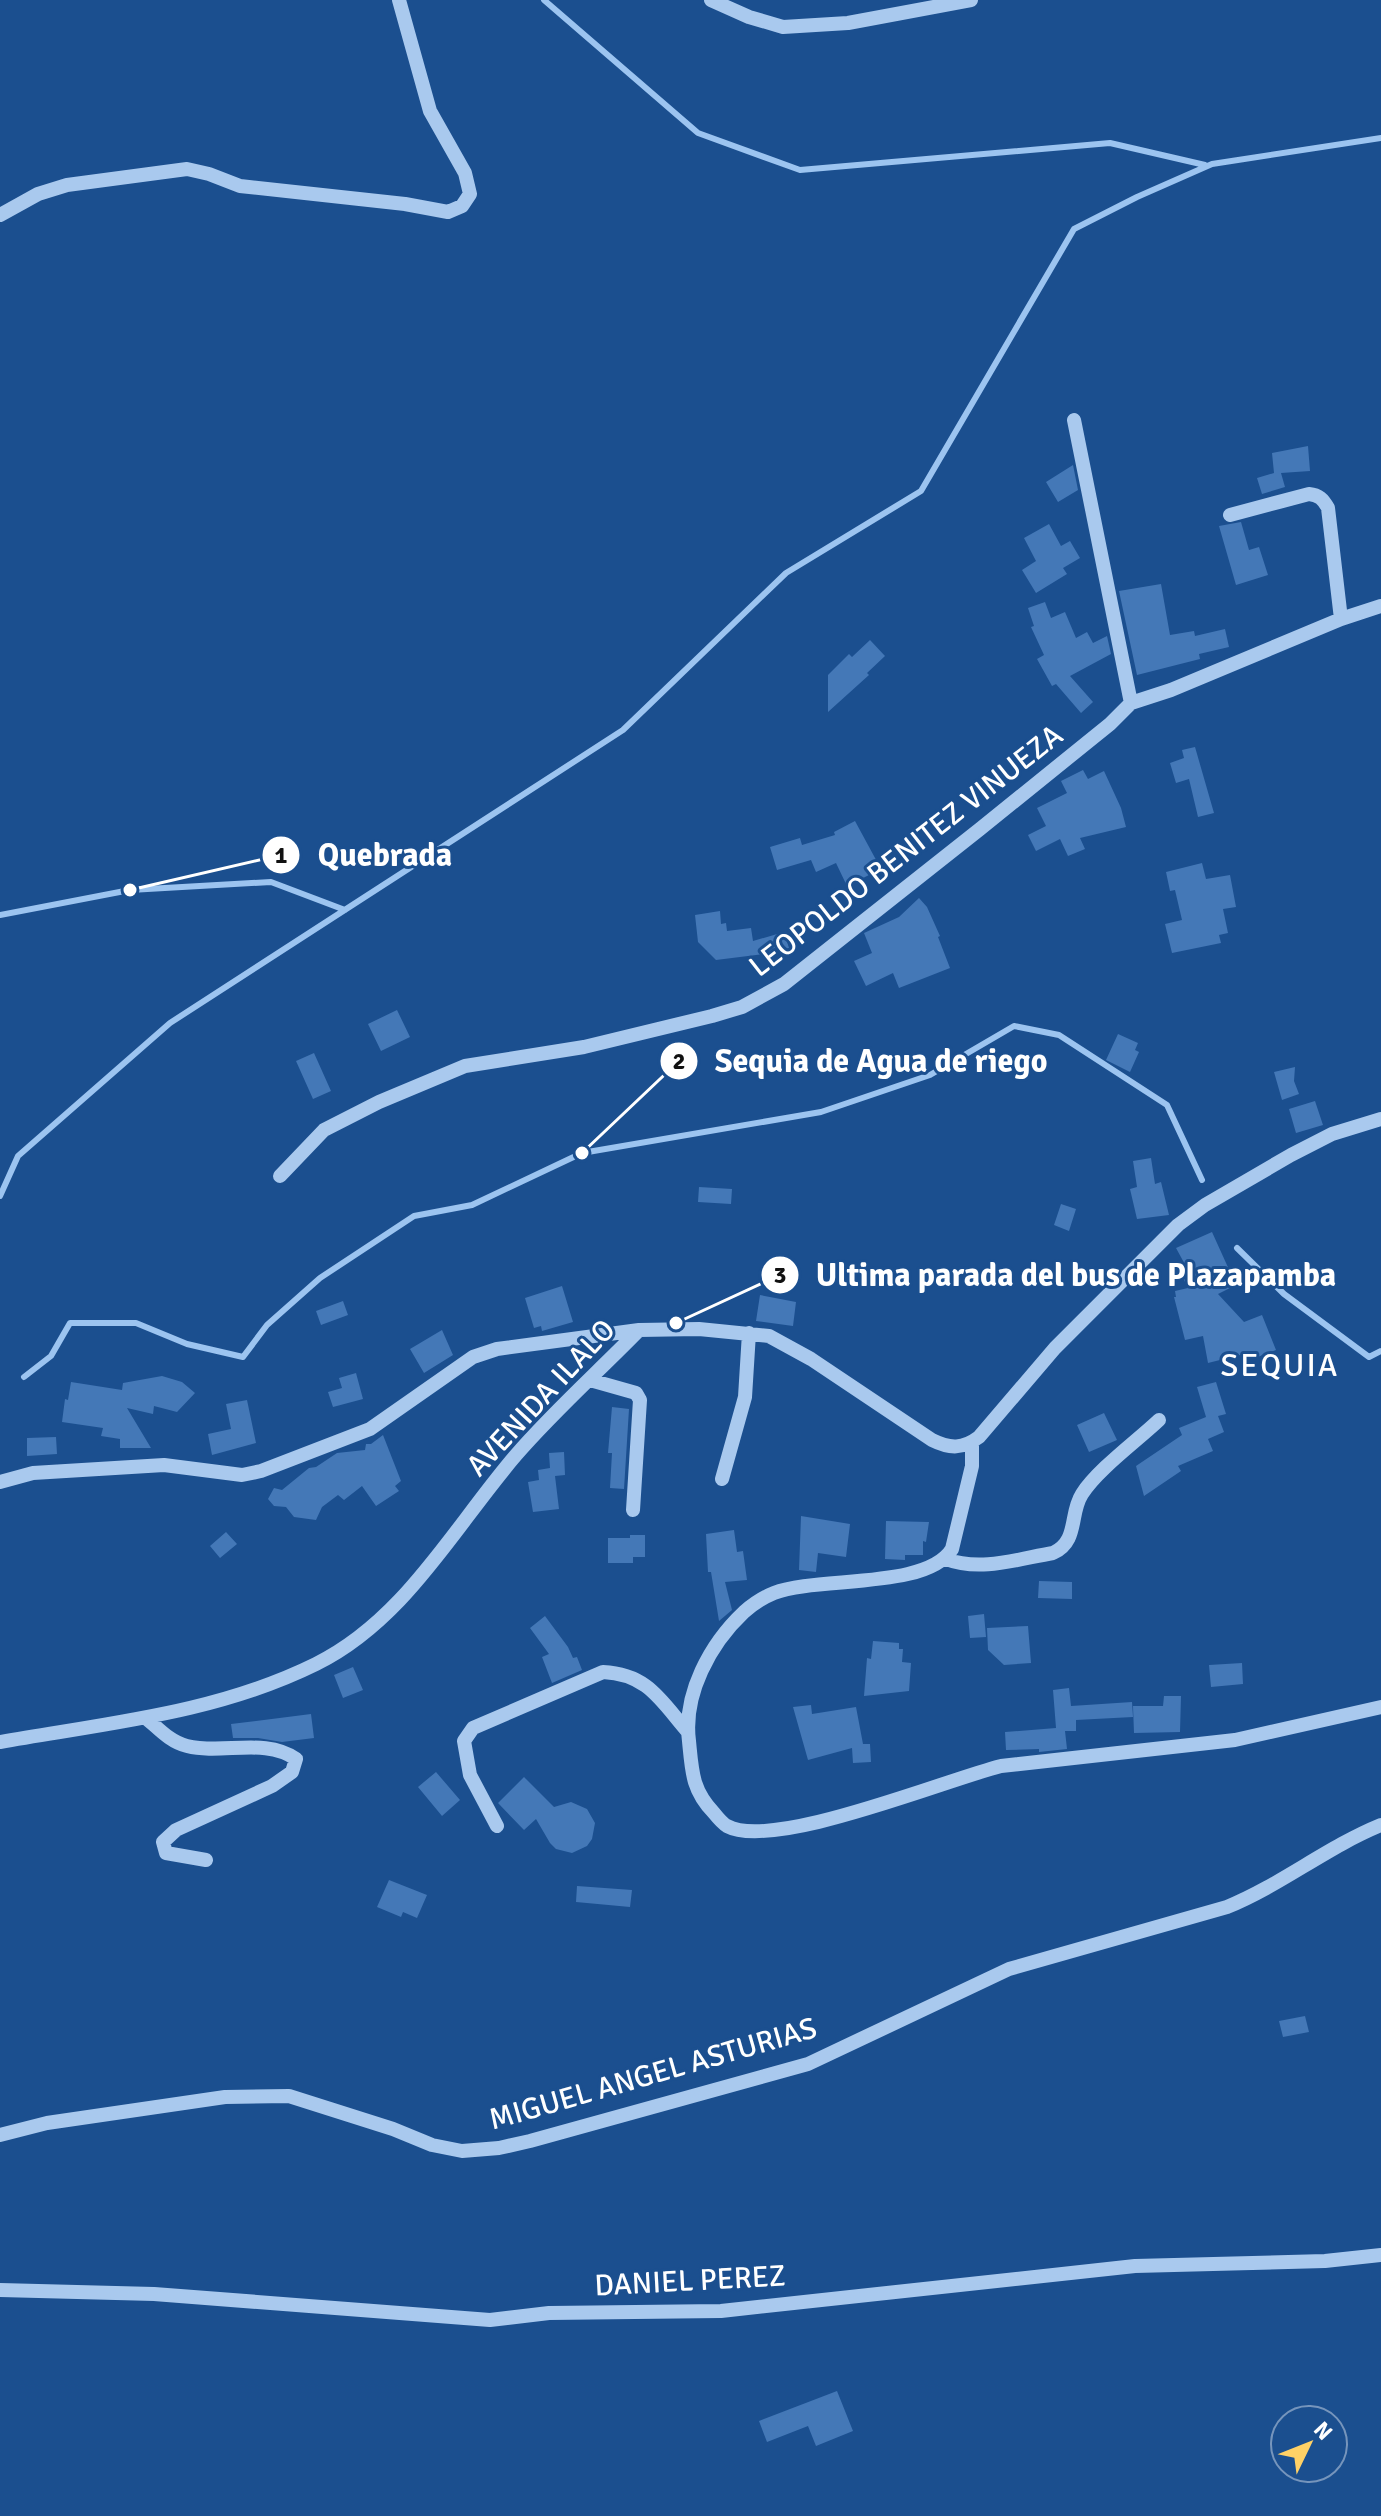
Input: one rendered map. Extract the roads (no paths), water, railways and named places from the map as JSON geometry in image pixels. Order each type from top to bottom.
[{"type":"street","points":[[0,215],[38,194],[67,185],[187,169],[240,186],[405,204],[448,212],[462,206],[470,194],[465,173],[430,111],[399,0]]},
{"type":"street","points":[[711,0],[749,17],[783,27],[848,23],[971,0]]},
{"type":"street","points":[[1074,420],[1131,703]]},
{"type":"street","points":[[1230,515],[1309,494],[1323,500],[1328,508],[1341,619]]},
{"type":"street","name":"LEOPOLDO BENITEZ VINUEZA","points":[[280,1176],[324,1130],[379,1102],[465,1066],[584,1047],[712,1016],[762,997],[784,984],[980,829],[1110,724],[1131,703],[1381,606]]},
{"type":"street","points":[[1381,1119],[1332,1134],[1291,1155],[1205,1205],[1178,1225],[1055,1348],[972,1442],[972,1466],[952,1549],[946,1559],[937,1565],[902,1575],[776,1592],[747,1609],[733,1623],[697,1677],[688,1732],[693,1779],[700,1799],[724,1825],[739,1831],[765,1832],[815,1824],[1001,1766],[1235,1740],[1381,1707]]},
{"type":"street","name":"AVENIDA ILALO","points":[[0,1742],[179,1712],[237,1696],[316,1664],[339,1651],[391,1611],[517,1454],[639,1330],[661,1328],[769,1336],[944,1446],[965,1446],[972,1442]]},
{"type":"street","points":[[0,1482],[33,1473],[164,1465],[242,1475],[261,1471],[370,1429],[473,1357],[497,1349],[639,1330]]},
{"type":"street","points":[[722,1479],[745,1397],[749,1333]]},
{"type":"street","points":[[590,1380],[636,1393],[640,1400],[633,1510]]},
{"type":"street","points":[[946,1559],[962,1565],[982,1565],[1053,1553],[1063,1548],[1069,1540],[1081,1496],[1159,1420]]},
{"type":"street","points":[[497,1826],[470,1775],[464,1741],[473,1728],[603,1672],[623,1673],[644,1683],[688,1732]]},
{"type":"street","points":[[146,1718],[169,1738],[187,1746],[283,1750],[296,1759],[292,1772],[272,1786],[176,1830],[163,1842],[166,1853],[206,1860]]},
{"type":"street","name":"MIGUEL ANGEL ASTURIAS","points":[[0,2135],[47,2123],[225,2097],[289,2096],[393,2129],[432,2145],[462,2151],[499,2148],[808,2064],[1009,1969],[1227,1907],[1251,1897],[1359,1834],[1381,1825]]},
{"type":"street","name":"DANIEL PEREZ","points":[[0,2290],[154,2294],[490,2320],[549,2313],[721,2311],[1135,2266],[1325,2261],[1381,2255]]},
{"type":"waterway","points":[[544,0],[698,133],[800,170],[1110,143],[1205,165]]},
{"type":"waterway","points":[[0,1196],[18,1156],[170,1023],[623,730],[786,573],[921,491],[1074,229],[1212,164],[1381,138]]},
{"type":"waterway","points":[[0,915],[130,890],[271,882],[345,910]]},
{"type":"waterway","points":[[24,1377],[51,1356],[70,1323],[136,1323],[187,1344],[243,1357],[267,1325],[320,1278],[414,1216],[472,1205],[582,1153],[821,1112],[930,1075],[1014,1026],[1059,1035],[1167,1105],[1202,1180]]},
{"type":"waterway","points":[[1237,1248],[1284,1294],[1369,1357],[1381,1351]]},
{"type":"place","name":"Quebrada","points":[[130,890]]},
{"type":"place","name":"Sequia de Agua de riego","points":[[582,1153]]},
{"type":"place","name":"Ultima parada del bus de Plazapamba","points":[[676,1323]]},
{"type":"district","name":"SEQUIA","points":[[1280,1365]]}]
